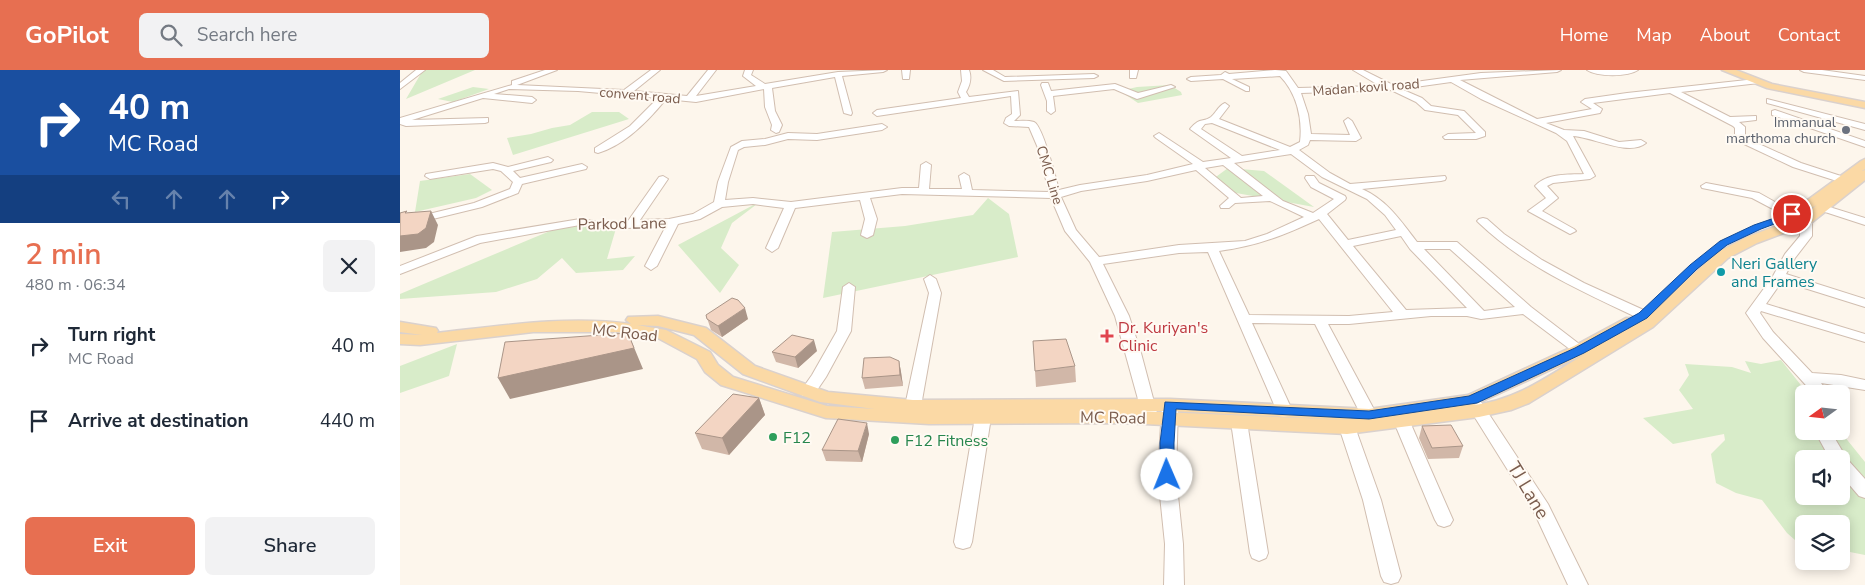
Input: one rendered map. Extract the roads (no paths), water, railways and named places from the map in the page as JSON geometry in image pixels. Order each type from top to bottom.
[{"type":"main road","points":[[1727,70],[1795,93],[1865,105]]},
{"type":"main road","name":"MC Road","points":[[400,327],[425,331],[571,317],[658,321],[700,331],[749,370],[826,398],[913,406],[1369,415],[1476,406],[1504,406],[1522,398],[1647,324],[1723,255],[1799,217],[1865,162]]},
{"type":"main road","name":"MC Road","points":[[1170,412],[1239,422],[1347,427],[1402,422],[1476,406],[1643,315],[1694,267],[1724,243],[1758,227],[1799,217],[1824,208],[1865,174]]},
{"type":"main road","name":"MC Road","points":[[400,339],[420,340],[533,327],[617,327],[660,333],[704,356],[712,368],[727,381],[826,412],[929,418],[1149,411]]},
{"type":"street","points":[[400,87],[421,70]]},
{"type":"street","points":[[502,88],[553,70]]},
{"type":"street","points":[[626,93],[656,70]]},
{"type":"street","points":[[689,99],[712,70]]},
{"type":"street","points":[[748,70],[747,76],[766,86],[772,117],[777,125],[776,130]]},
{"type":"street","name":"convent road","points":[[400,122],[502,88],[578,89],[689,99],[708,98],[838,74],[880,70]]},
{"type":"street","points":[[965,70],[967,76],[966,85],[962,92],[966,101]]},
{"type":"street","points":[[987,70],[1004,79],[1043,76],[1094,76]]},
{"type":"street","points":[[1218,70],[1237,86],[1246,89]]},
{"type":"street","points":[[1357,70],[1419,100],[1428,108],[1461,113],[1482,134],[1448,138]]},
{"type":"street","name":"Madan kovil road","points":[[1294,91],[1391,88],[1503,73],[1557,70]]},
{"type":"street","points":[[1591,70],[1607,73],[1634,70]]},
{"type":"street","points":[[1804,70],[1865,78]]},
{"type":"street","points":[[1191,79],[1281,72],[1293,83],[1294,91],[1304,115],[1307,132],[1305,143],[1291,150]]},
{"type":"street","points":[[838,74],[848,113]]},
{"type":"street","points":[[1043,76],[1051,111]]},
{"type":"street","points":[[1452,79],[1536,122],[1562,133],[1573,142],[1590,176],[1550,180],[1540,186],[1553,198],[1534,211],[1570,231]]},
{"type":"street","points":[[1536,122],[1597,111],[1598,109],[1585,102],[1670,90],[1756,81]]},
{"type":"street","points":[[1048,94],[1115,86],[1137,96],[1171,87]]},
{"type":"street","points":[[1670,90],[1740,127],[1740,137],[1746,142],[1797,165],[1843,180]]},
{"type":"street","name":"CMC Line","points":[[877,114],[1015,93],[1016,116],[1009,120],[1009,123],[1032,124],[1043,148],[1055,196],[1071,231],[1096,261],[1122,316],[1149,411]]},
{"type":"street","points":[[480,95],[532,100]]},
{"type":"street","points":[[598,150],[612,143],[655,108],[663,97]]},
{"type":"street","points":[[1770,100],[1865,128]]},
{"type":"street","points":[[1214,120],[1225,106]]},
{"type":"street","points":[[1776,113],[1865,144]]},
{"type":"street","points":[[1729,120],[1753,118]]},
{"type":"street","points":[[400,122],[430,124],[485,120]]},
{"type":"street","points":[[1241,160],[1195,129],[1202,122],[1214,120],[1291,150],[1348,188],[1371,197],[1379,203],[1414,246],[1481,315]]},
{"type":"street","points":[[1306,137],[1356,138],[1348,120]]},
{"type":"street","points":[[719,204],[723,182],[734,149],[742,144],[765,142],[788,136],[816,136],[882,127]]},
{"type":"street","points":[[1562,133],[1584,134],[1618,145],[1641,143]]},
{"type":"street","points":[[1159,136],[1199,166],[1239,202],[1273,198]]},
{"type":"street","name":"Parkod Lane","points":[[400,270],[458,247],[504,235],[580,222],[607,226],[674,221],[696,217],[719,204],[753,201],[791,205],[924,191],[1055,196],[1080,188],[1147,178],[1199,166],[1291,150]]},
{"type":"street","points":[[506,170],[548,160]]},
{"type":"street","points":[[1226,162],[1273,198],[1317,216],[1345,244],[1402,314]]},
{"type":"street","points":[[924,191],[926,165]]},
{"type":"street","points":[[430,176],[493,166],[506,170],[518,182]]},
{"type":"street","points":[[518,182],[582,167]]},
{"type":"street","points":[[964,176],[968,193]]},
{"type":"street","points":[[1096,261],[1179,249],[1246,244],[1271,236],[1317,216],[1341,198],[1315,185],[1310,178]]},
{"type":"street","points":[[1348,188],[1441,178]]},
{"type":"street","points":[[632,224],[663,179]]},
{"type":"street","points":[[400,224],[497,198],[514,191],[518,182]]},
{"type":"street","points":[[1225,206],[1231,195],[1254,185]]},
{"type":"street","points":[[1706,186],[1755,195],[1799,217],[1806,236],[1789,257],[1779,276],[1753,313],[1760,325],[1815,385]]},
{"type":"street","points":[[864,196],[871,219],[867,236]]},
{"type":"street","points":[[772,248],[791,205]]},
{"type":"street","points":[[1824,208],[1865,222]]},
{"type":"street","points":[[651,266],[674,221]]},
{"type":"street","points":[[1483,221],[1494,233],[1532,258],[1586,288],[1643,315]]},
{"type":"street","points":[[1345,244],[1404,232]]},
{"type":"street","points":[[1414,246],[1453,245],[1526,310],[1580,350]]},
{"type":"street","points":[[1212,248],[1245,318],[1285,412]]},
{"type":"street","points":[[1779,276],[1865,303]]},
{"type":"street","points":[[913,406],[935,293],[930,279]]},
{"type":"street","points":[[808,392],[824,368],[844,331],[849,287]]},
{"type":"street","points":[[1759,306],[1865,338]]},
{"type":"street","points":[[1245,318],[1320,321],[1402,314],[1467,312],[1481,315],[1526,310]]},
{"type":"street","points":[[1320,321],[1369,415]]},
{"type":"street","points":[[1808,377],[1841,380],[1865,386]]},
{"type":"street","name":"TJ Lane","points":[[1476,406],[1542,509],[1578,585]]},
{"type":"street","points":[[1170,412],[1167,443],[1167,475],[1176,559],[1174,585]]},
{"type":"street","points":[[963,542],[983,416]]},
{"type":"street","points":[[1239,422],[1259,553]]},
{"type":"street","points":[[1402,422],[1444,520]]},
{"type":"street","points":[[1347,427],[1368,484],[1391,576]]},
{"type":"street","points":[[1850,474],[1865,492]]},
{"type":"place","name":"Immanual marthoma church","points":[[1846,130]]},
{"type":"place","name":"Neri Gallery and Frames","points":[[1721,272]]},
{"type":"place","name":"Dr. Kuriyan's Clinic","points":[[1107,336]]},
{"type":"place","name":"F12","points":[[773,437]]},
{"type":"place","name":"F12 Fitness","points":[[895,440]]}]
